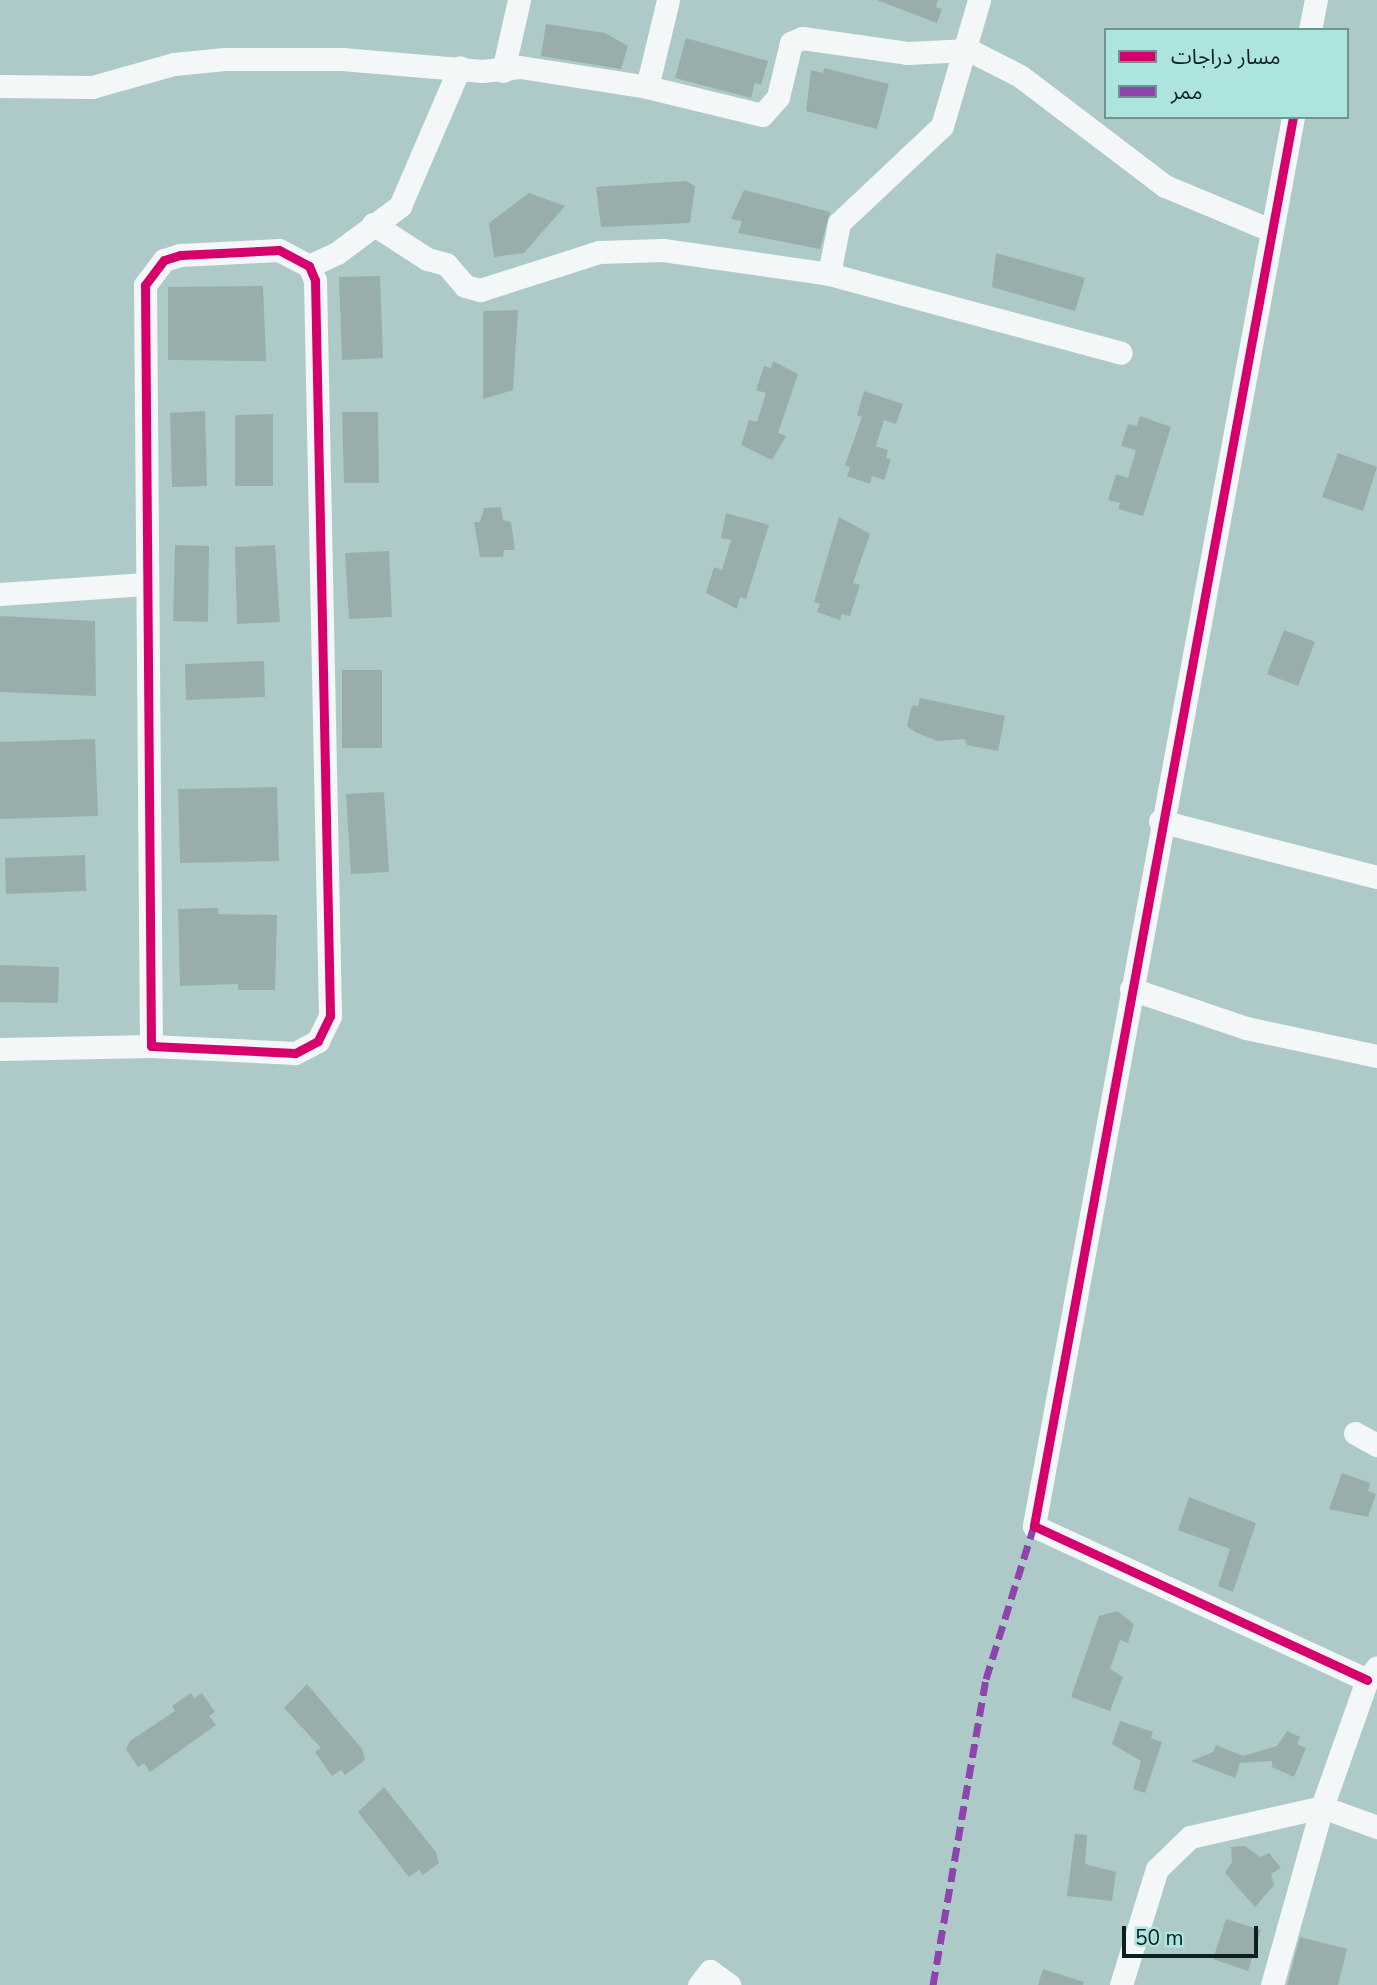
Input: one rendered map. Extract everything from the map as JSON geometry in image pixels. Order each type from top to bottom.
[{"type":"street","points":[[503,71],[519,0]]},
{"type":"street","points":[[647,87],[668,0]]},
{"type":"street","points":[[829,275],[839,223],[943,126],[969,50],[979,0]]},
{"type":"street","points":[[1310,28],[1316,0]]},
{"type":"street","points":[[0,86],[92,87],[174,64],[225,59],[460,67],[503,71],[520,67],[647,87],[762,115],[778,97],[791,43],[802,38],[907,53],[969,50],[1020,76],[1165,186],[1270,230]]},
{"type":"street","points":[[309,266],[337,253],[400,206],[414,183],[460,67]]},
{"type":"street","points":[[1272,1985],[1322,1807],[1372,1673],[1034,1526],[1160,821],[1293,119]]},
{"type":"street","points":[[373,224],[427,259],[446,264],[465,286],[480,290],[599,252],[663,250],[829,275],[1121,353]]},
{"type":"street","points":[[0,1049],[152,1046],[295,1054],[318,1041],[330,1016],[315,280],[309,266],[279,250],[180,255],[164,260],[145,285],[152,1046]]},
{"type":"street","points":[[0,594],[146,584]]},
{"type":"street","points":[[1160,821],[1377,877]]},
{"type":"street","points":[[1130,989],[1246,1028],[1377,1056]]},
{"type":"street","points":[[1355,1433],[1377,1445]]},
{"type":"street","points":[[1121,1985],[1157,1869],[1172,1849],[1190,1837],[1322,1807],[1377,1827]]},
{"type":"street","points":[[699,1985],[710,1971],[729,1985]]},
{"type":"building","points":[[877,0],[938,0],[936,7],[942,9],[937,23]]},
{"type":"building","points":[[546,24],[605,33],[628,46],[621,69],[541,56]]},
{"type":"building","points":[[686,38],[768,61],[761,85],[755,83],[751,98],[675,78]]},
{"type":"building","points":[[824,68],[889,84],[877,129],[806,111],[811,70],[823,73]]},
{"type":"building","points":[[686,181],[695,186],[690,223],[601,227],[596,187]]},
{"type":"building","points":[[744,190],[830,212],[820,249],[738,233],[742,221],[731,219]]},
{"type":"building","points":[[529,193],[565,206],[524,253],[494,257],[489,223]]},
{"type":"building","points":[[996,253],[1085,278],[1075,311],[992,287]]},
{"type":"building","points":[[380,276],[383,358],[342,360],[339,277]]},
{"type":"building","points":[[263,286],[266,361],[168,360],[168,287]]},
{"type":"building","points":[[518,310],[513,390],[483,399],[483,311]]},
{"type":"building","points":[[773,361],[798,374],[778,433],[786,436],[772,460],[741,445],[749,420],[757,422],[766,393],[756,390],[764,366],[771,368]]},
{"type":"building","points":[[864,391],[903,404],[896,424],[884,420],[876,446],[888,450],[886,458],[891,459],[884,480],[872,476],[870,484],[847,476],[850,467],[845,465],[862,417],[857,415]]},
{"type":"building","points":[[205,411],[207,486],[172,487],[170,413]]},
{"type":"building","points":[[342,412],[378,412],[379,483],[344,483]]},
{"type":"building","points":[[273,414],[273,486],[235,486],[235,415]]},
{"type":"building","points":[[1140,416],[1171,427],[1143,516],[1118,509],[1120,503],[1108,500],[1116,474],[1128,478],[1136,450],[1121,446],[1128,424],[1137,426]]},
{"type":"building","points":[[1338,453],[1377,467],[1363,511],[1322,497]]},
{"type":"building","points":[[501,507],[503,520],[511,522],[515,550],[504,550],[503,557],[480,557],[474,522],[480,522],[484,508]]},
{"type":"building","points":[[726,513],[769,525],[746,599],[740,597],[737,609],[706,593],[714,567],[722,570],[731,540],[721,538]]},
{"type":"building","points":[[839,517],[870,534],[853,583],[860,585],[850,616],[842,614],[840,620],[817,612],[820,604],[814,602]]},
{"type":"building","points":[[175,545],[209,546],[208,622],[173,621]]},
{"type":"building","points":[[275,545],[280,622],[237,624],[235,547]]},
{"type":"building","points":[[389,551],[392,617],[349,619],[345,553]]},
{"type":"building","points":[[0,616],[95,621],[96,696],[0,692]]},
{"type":"building","points":[[1284,630],[1315,642],[1298,686],[1267,674]]},
{"type":"building","points":[[264,661],[265,697],[186,700],[185,664]]},
{"type":"building","points":[[342,670],[382,670],[382,748],[342,748]]},
{"type":"building","points":[[920,698],[1005,716],[998,751],[967,745],[964,739],[937,741],[915,732],[907,726],[912,705],[918,706]]},
{"type":"building","points":[[95,739],[98,816],[0,819],[0,742]]},
{"type":"building","points":[[277,787],[279,861],[180,863],[178,789]]},
{"type":"building","points":[[384,792],[389,872],[351,874],[346,794]]},
{"type":"building","points":[[85,855],[86,891],[6,894],[5,858]]},
{"type":"building","points":[[218,908],[219,914],[277,915],[275,990],[238,990],[238,984],[180,986],[178,909]]},
{"type":"building","points":[[0,965],[59,967],[58,1003],[0,1002]]},
{"type":"building","points":[[1342,1473],[1370,1483],[1368,1491],[1376,1494],[1368,1517],[1329,1509]]},
{"type":"building","points":[[1189,1497],[1256,1523],[1233,1592],[1218,1586],[1230,1549],[1178,1530]]},
{"type":"building","points":[[1117,1611],[1134,1624],[1128,1643],[1120,1640],[1110,1669],[1123,1677],[1110,1711],[1071,1697],[1099,1616]]},
{"type":"building","points":[[307,1684],[362,1749],[365,1760],[345,1775],[341,1770],[332,1776],[315,1752],[321,1748],[284,1708]]},
{"type":"building","points":[[191,1693],[194,1698],[202,1693],[215,1712],[209,1716],[216,1725],[150,1772],[144,1763],[138,1767],[126,1749],[130,1741],[175,1711],[172,1706]]},
{"type":"building","points":[[1120,1721],[1153,1732],[1151,1738],[1162,1742],[1145,1793],[1133,1789],[1141,1761],[1112,1744]]},
{"type":"building","points":[[1287,1731],[1300,1737],[1297,1744],[1306,1748],[1294,1777],[1272,1767],[1272,1761],[1240,1763],[1235,1778],[1191,1761],[1213,1752],[1216,1745],[1243,1756],[1277,1746]]},
{"type":"building","points":[[384,1787],[436,1852],[439,1863],[423,1875],[419,1870],[409,1877],[358,1812]]},
{"type":"building","points":[[1075,1834],[1087,1835],[1085,1864],[1116,1872],[1112,1901],[1067,1896]]},
{"type":"building","points":[[1245,1846],[1260,1857],[1269,1853],[1281,1868],[1271,1874],[1274,1885],[1255,1907],[1225,1873],[1232,1862],[1231,1847]]},
{"type":"building","points":[[1226,1919],[1261,1930],[1248,1971],[1213,1959]]},
{"type":"building","points":[[1300,1937],[1347,1949],[1338,1985],[1287,1985]]},
{"type":"building","points":[[1043,1969],[1084,1982],[1083,1985],[1038,1985]]},
{"type":"marked path","points":[[933,1985],[986,1679],[1034,1526]]},
{"type":"cycle path","points":[[1293,119],[1034,1526],[1367,1680]]},
{"type":"cycle path","points":[[279,250],[309,266],[315,280],[330,1016],[318,1041],[295,1053],[151,1046],[145,285],[164,260],[180,255],[279,250]]}]
